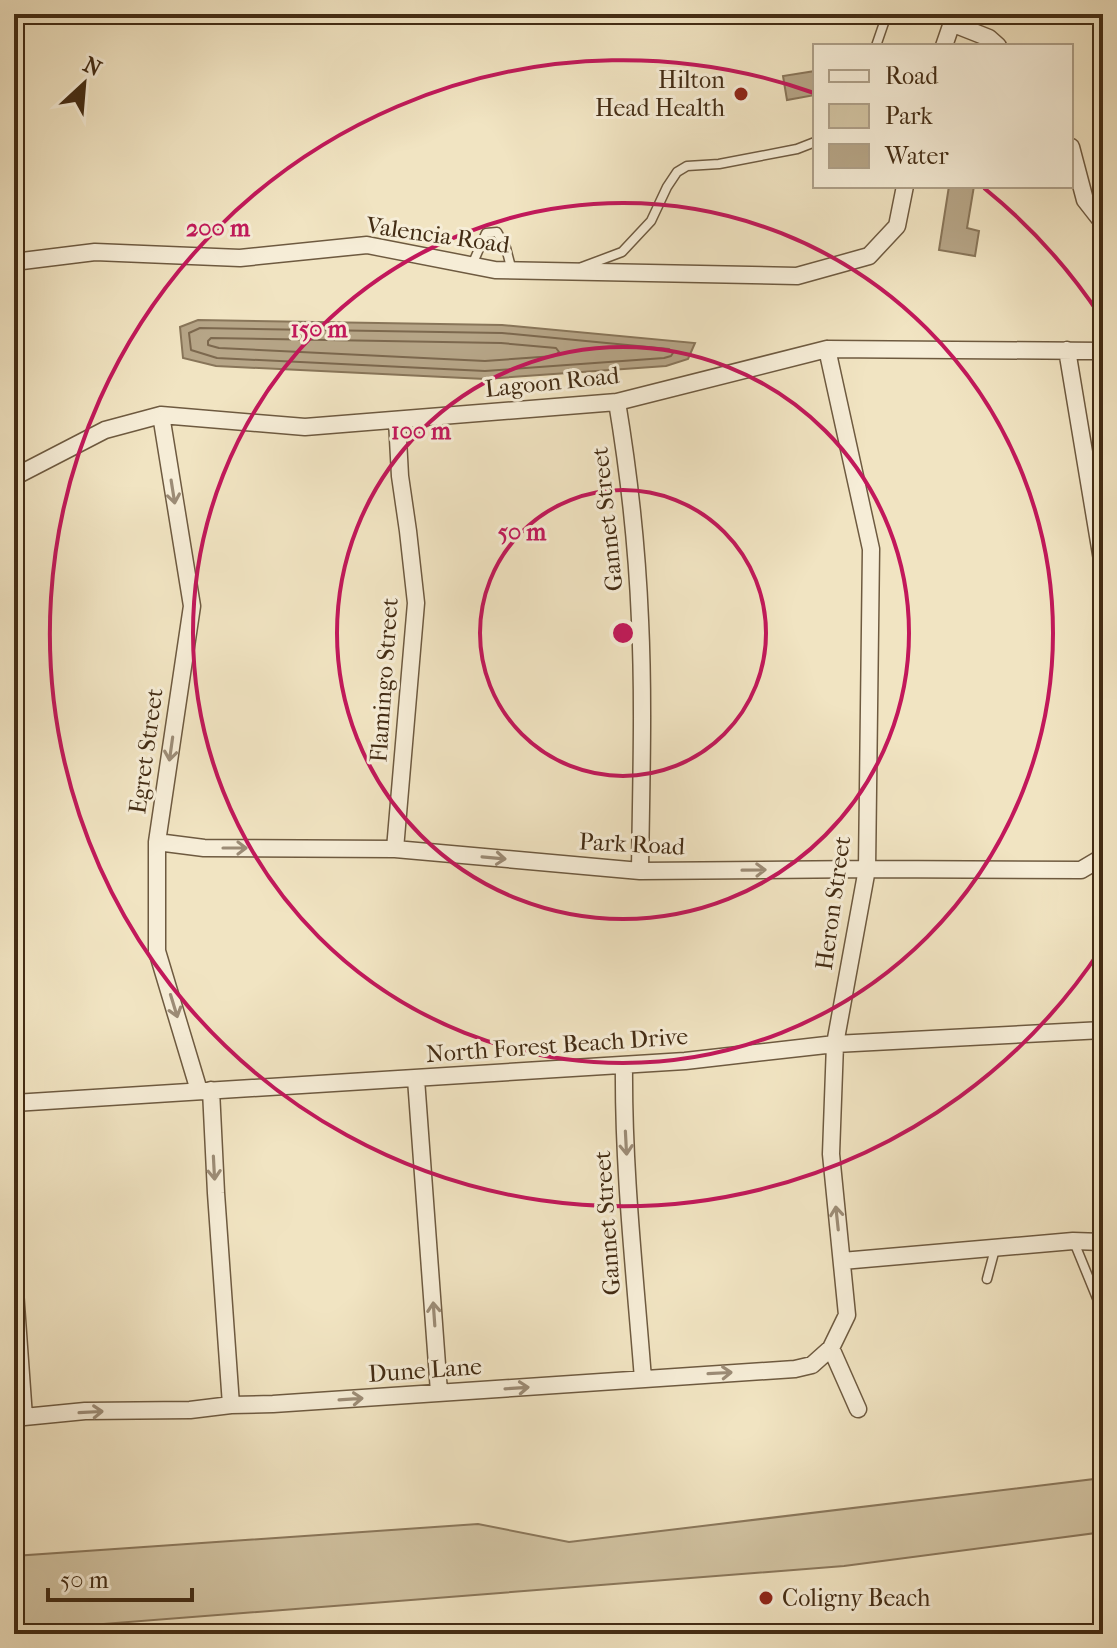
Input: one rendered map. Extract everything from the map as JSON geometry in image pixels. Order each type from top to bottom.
[{"type":"street","points":[[945,44],[953,18],[996,44]]},
{"type":"street","points":[[1073,155],[1085,200],[1103,223]]},
{"type":"street","name":"Valencia Road","points":[[14,262],[95,252],[240,258],[367,245],[495,270],[797,276],[869,256],[897,226],[905,188]]},
{"type":"street","name":"Lagoon Road","points":[[14,477],[105,430],[161,415],[305,427],[617,402],[827,349],[1103,351]]},
{"type":"street","name":"Heron Street","points":[[827,349],[871,549],[867,869],[835,1044],[831,1154],[847,1315],[831,1348]]},
{"type":"street","points":[[1067,350],[1103,566]]},
{"type":"street","name":"Gannet Street","points":[[617,402],[631,499],[640,623],[640,871]]},
{"type":"street","name":"Egret Street","points":[[161,415],[192,606],[157,842],[157,951],[194,1074],[204,1091],[216,1193],[231,1405]]},
{"type":"street","name":"Flamingo Street","points":[[395,849],[416,603],[400,476],[397,420]]},
{"type":"street","name":"Park Road","points":[[157,842],[204,848],[395,849],[640,871],[1081,870],[1103,857]]},
{"type":"street","name":"North Forest Beach Drive","points":[[14,1103],[685,1061],[835,1044],[1103,1030]]},
{"type":"street","name":"Gannet Street","points":[[624,1065],[628,1196],[643,1379]]},
{"type":"street","points":[[416,1079],[439,1392]]},
{"type":"street","points":[[842,1261],[1073,1241],[1103,1242]]},
{"type":"street","points":[[14,1277],[19,1419]]},
{"type":"street","points":[[831,1348],[858,1409]]},
{"type":"street","name":"Dune Lane","points":[[19,1419],[85,1411],[190,1410],[795,1369],[812,1365],[831,1348]]},
{"type":"lane","points":[[877,44],[887,14]]},
{"type":"lane","points":[[570,272],[622,252],[651,221],[667,187],[677,172],[687,166],[719,164],[797,149],[813,143]]},
{"type":"lane","points":[[472,266],[486,233],[497,232],[506,248],[512,271]]},
{"type":"lane","points":[[1073,1241],[1101,1308]]},
{"type":"lane","points":[[987,1279],[995,1248]]},
{"type":"green space","points":[[1103,1478],[1103,1532],[844,1566],[14,1631],[14,1556],[478,1524],[569,1542]]},
{"type":"water","points":[[813,71],[813,95],[787,100],[783,76]]},
{"type":"water","points":[[949,188],[974,188],[967,228],[979,231],[975,256],[939,250]]},
{"type":"water","points":[[198,320],[502,325],[695,343],[688,359],[666,366],[485,379],[216,366],[183,358],[180,327]]},
{"type":"place","name":"Hilton Head Health","points":[[741,94]]},
{"type":"place","name":"Coligny Beach","points":[[766,1598]]}]
